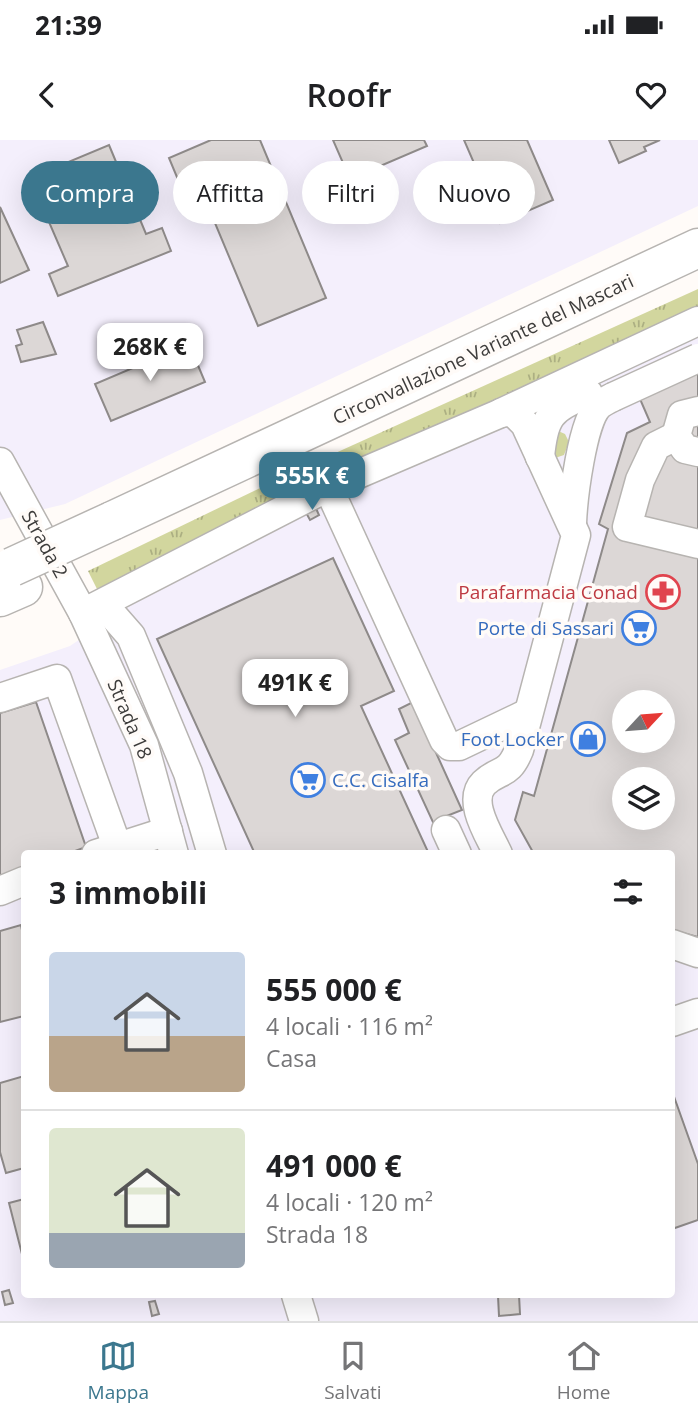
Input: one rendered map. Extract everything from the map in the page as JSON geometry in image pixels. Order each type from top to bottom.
[{"type":"highway","name":"Circonvallazione Variante del Mascari","points":[[118,531],[698,248]]},
{"type":"highway","name":"Circonvallazione Variante del Mascari","points":[[9,581],[698,274]]},
{"type":"street","points":[[572,526],[575,485],[589,426],[597,406],[696,347]]},
{"type":"street","points":[[211,850],[188,773],[131,636],[85,602],[328,487],[501,412],[696,347]]},
{"type":"street","points":[[540,457],[543,426],[557,407],[696,347]]},
{"type":"street","points":[[496,850],[477,806],[477,795],[484,783],[504,773],[513,764],[576,535],[520,416],[512,411],[501,412]]},
{"type":"street","points":[[698,411],[682,415],[687,444],[656,446],[640,480],[628,527],[698,544]]},
{"type":"street","name":"Strada 2","points":[[0,462],[85,602]]},
{"type":"street","points":[[328,487],[444,740],[450,746],[459,746],[528,713]]},
{"type":"street","name":"Strada 18","points":[[85,602],[144,746],[171,843]]},
{"type":"street","points":[[0,698],[57,679],[106,850],[171,843]]},
{"type":"street","points":[[0,891],[21,882]]},
{"type":"street","points":[[675,945],[698,953]]},
{"type":"street","points":[[675,1021],[698,1013]]},
{"type":"street","points":[[297,1298],[304,1321]]},
{"type":"shaded area","points":[[0,140],[698,140],[698,206],[65,504],[0,520]]},
{"type":"shaded area","points":[[698,319],[698,1321],[0,1321],[0,670],[70,646],[178,573]]},
{"type":"green space","points":[[698,289],[698,309],[98,591],[88,571],[289,474]]},
{"type":"green space","points":[[552,431],[565,434],[569,442],[564,455],[555,458]]},
{"type":"building","points":[[211,140],[260,140],[269,161],[173,161],[173,168],[169,158]]},
{"type":"building","points":[[333,140],[424,140],[427,146],[392,161],[342,161]]},
{"type":"building","points":[[464,140],[527,140],[553,200],[535,208],[535,161],[473,161]]},
{"type":"building","points":[[609,140],[660,140],[644,147],[646,151],[619,163]]},
{"type":"building","points":[[109,145],[116,161],[71,161]]},
{"type":"building","points":[[0,207],[29,270],[0,283]]},
{"type":"building","points":[[288,207],[326,298],[258,326],[215,224],[288,224]]},
{"type":"building","points":[[50,224],[142,224],[146,234],[162,228],[171,251],[58,296],[49,274],[68,266]]},
{"type":"building","points":[[43,322],[56,354],[21,362],[16,346],[22,344],[17,330]]},
{"type":"building","points":[[189,344],[205,382],[111,421],[95,384]]},
{"type":"building","name":"Porte di Sassari","points":[[698,372],[698,937],[675,931],[675,850],[532,850],[515,820],[523,792],[534,796],[608,529],[599,524],[627,433],[650,422],[640,399]]},
{"type":"building","points":[[314,504],[319,515],[310,520],[304,509]]},
{"type":"building","name":"C.C. Cisalfa","points":[[333,558],[394,691],[361,706],[427,850],[253,850],[157,639]]},
{"type":"building","points":[[36,702],[86,847],[78,850],[21,850],[21,871],[0,879],[0,713]]},
{"type":"building","points":[[413,702],[462,810],[444,817],[438,833],[395,740],[409,733],[399,709]]},
{"type":"building","points":[[21,925],[21,1017],[0,1022],[0,931]]},
{"type":"building","points":[[21,1077],[21,1169],[6,1173],[0,1152],[0,1083]]},
{"type":"building","points":[[675,1099],[698,1164],[698,1220],[675,1228]]},
{"type":"building","points":[[21,1200],[21,1250],[9,1203]]},
{"type":"building","points":[[9,1290],[13,1303],[5,1305],[2,1292]]},
{"type":"building","points":[[498,1298],[519,1298],[520,1314],[499,1316]]},
{"type":"building","points":[[155,1301],[159,1314],[152,1316],[149,1302]]},
{"type":"place","name":"Parafarmacia Conad","points":[[663,592]]},
{"type":"place","name":"Porte di Sassari","points":[[639,628]]},
{"type":"place","name":"Foot Locker","points":[[588,739]]},
{"type":"place","name":"C.C. Cisalfa","points":[[308,780]]}]
